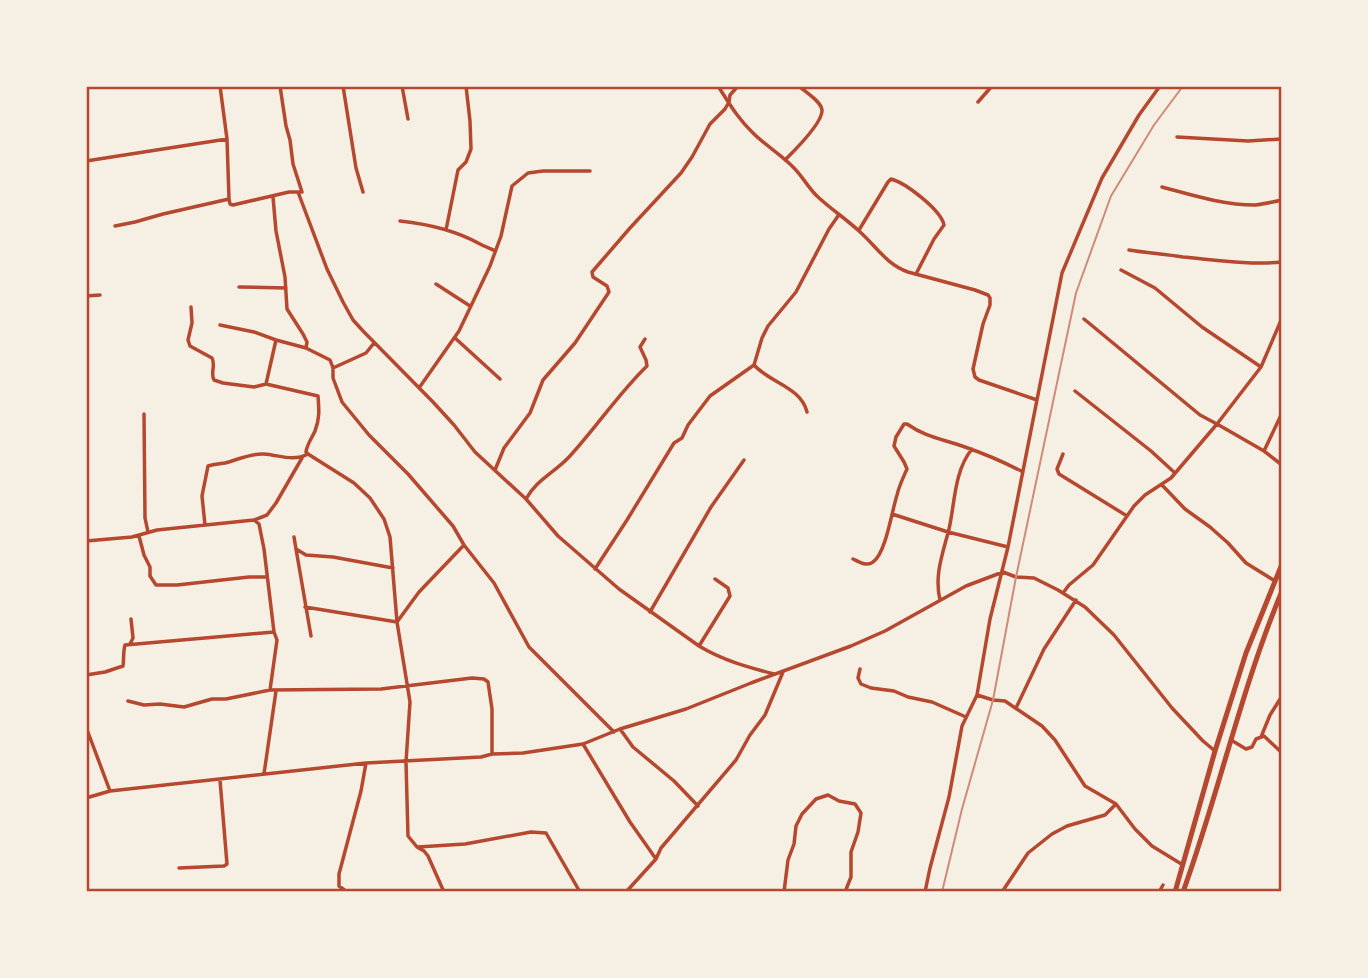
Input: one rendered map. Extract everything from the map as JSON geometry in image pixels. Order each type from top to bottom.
[{"type":"main road","points":[[1175,892],[1246,653],[1282,564]]},
{"type":"main road","points":[[1182,892],[1251,674],[1282,591]]},
{"type":"street","points":[[220,86],[227,139],[230,204],[289,192],[302,192]]},
{"type":"street","points":[[280,86],[293,164],[302,192]]},
{"type":"street","points":[[343,86],[356,168],[363,192]]},
{"type":"street","points":[[402,86],[408,119]]},
{"type":"street","points":[[446,230],[458,170],[466,162],[471,149],[466,86]]},
{"type":"street","points":[[718,86],[732,109],[752,133],[799,173],[816,195],[874,246],[887,262],[898,269],[988,295],[990,305],[973,369],[975,377],[1037,400]]},
{"type":"street","points":[[495,470],[504,448],[530,413],[543,380],[575,343],[609,292],[607,286],[593,277],[592,272],[681,173],[710,124],[725,109],[730,95],[738,86]]},
{"type":"street","points":[[785,160],[818,124],[822,113],[817,102],[799,86]]},
{"type":"street","points":[[978,102],[992,86]]},
{"type":"street","points":[[925,892],[949,797],[962,726],[978,695],[996,590],[1003,572],[1057,291],[1066,260],[1108,166],[1160,86]]},
{"type":"street","points":[[1177,137],[1248,141],[1282,139]]},
{"type":"street","points":[[86,161],[227,139]]},
{"type":"street","points":[[419,388],[455,338],[490,266],[501,236],[512,186],[528,173],[590,170]]},
{"type":"street","points":[[858,231],[891,179],[905,186],[942,217],[944,225],[916,274]]},
{"type":"street","points":[[1162,187],[1235,204],[1257,205],[1282,200]]},
{"type":"street","points":[[302,192],[298,192],[332,280],[353,320],[454,425],[475,452],[526,499],[558,536],[650,612],[712,654],[776,675]]},
{"type":"street","points":[[273,197],[287,309],[307,342],[306,348]]},
{"type":"street","points":[[115,226],[229,199]]},
{"type":"street","points":[[595,569],[674,443],[682,438],[688,425],[710,396],[754,365],[768,326],[796,292],[838,216]]},
{"type":"street","points":[[400,221],[446,230],[473,239],[495,251]]},
{"type":"street","points":[[1129,250],[1237,262],[1282,262]]},
{"type":"street","points":[[1121,270],[1155,288],[1202,327],[1261,367]]},
{"type":"street","points":[[436,284],[470,306]]},
{"type":"street","points":[[239,287],[286,288]]},
{"type":"street","points":[[86,296],[100,295]]},
{"type":"street","points":[[191,307],[192,323],[188,340],[190,346],[212,358],[214,380],[254,387],[266,384],[318,396],[319,418],[306,452],[354,483],[370,498],[384,519],[390,537],[397,622],[410,702],[405,762],[408,836],[428,856],[443,892]]},
{"type":"street","points":[[1062,593],[1093,565],[1134,506],[1175,473],[1217,424],[1261,367],[1282,318]]},
{"type":"street","points":[[1084,319],[1199,415],[1264,451],[1282,466]]},
{"type":"street","points":[[220,325],[306,348],[330,360],[342,402],[453,526],[464,545],[494,583],[529,647],[614,732]]},
{"type":"street","points":[[455,338],[500,379]]},
{"type":"street","points":[[526,499],[544,477],[570,456],[633,378],[647,366],[640,346],[645,339]]},
{"type":"street","points":[[266,384],[276,340]]},
{"type":"street","points":[[333,368],[366,353],[374,342]]},
{"type":"street","points":[[754,365],[802,400],[807,412]]},
{"type":"street","points":[[1074,391],[1175,473]]},
{"type":"street","points":[[1264,451],[1282,413]]},
{"type":"street","points":[[144,414],[145,518],[148,531]]},
{"type":"street","points":[[853,559],[872,564],[876,561],[886,537],[896,496],[907,469],[894,446],[895,437],[904,424],[934,438],[972,449],[1023,472]]},
{"type":"street","points":[[940,600],[938,571],[960,475],[972,449]]},
{"type":"street","points":[[205,525],[202,496],[208,466],[264,453],[279,458],[302,458]]},
{"type":"street","points":[[86,541],[139,536],[148,531],[254,520],[267,515],[302,458],[308,454]]},
{"type":"street","points":[[1063,454],[1057,469],[1059,474],[1127,516]]},
{"type":"street","points":[[650,612],[705,517],[744,460]]},
{"type":"street","points":[[1161,483],[1185,509],[1228,543],[1245,563],[1276,582]]},
{"type":"street","points":[[892,514],[1008,547]]},
{"type":"street","points":[[254,520],[261,531],[277,640],[270,690]]},
{"type":"street","points":[[139,536],[150,567],[150,576],[156,585],[267,577]]},
{"type":"street","points":[[294,537],[311,636]]},
{"type":"street","points":[[397,622],[419,592],[464,545]]},
{"type":"street","points":[[296,549],[306,555],[393,568]]},
{"type":"street","points":[[86,798],[110,791],[264,774],[366,763],[481,757],[583,744],[620,729],[686,709],[885,631],[966,586],[1003,572],[1016,577],[1034,578],[1085,607],[1114,635],[1172,708],[1215,751]]},
{"type":"street","points":[[699,646],[730,596],[728,588],[715,579]]},
{"type":"street","points":[[1016,708],[1039,658],[1076,600]]},
{"type":"street","points":[[305,607],[397,622]]},
{"type":"street","points":[[130,644],[133,638],[131,618]]},
{"type":"street","points":[[86,675],[105,673],[123,666],[125,645],[274,632]]},
{"type":"street","points":[[860,669],[858,678],[861,684],[932,702],[966,717]]},
{"type":"street","points":[[625,892],[656,859],[660,848],[736,760],[765,715],[783,672]]},
{"type":"street","points":[[128,701],[144,705],[184,707],[212,699],[226,699],[270,690],[381,689],[472,678],[484,679],[488,682],[492,709],[492,754]]},
{"type":"street","points":[[264,774],[276,691]]},
{"type":"street","points":[[978,695],[1005,701],[1031,717],[1049,733],[1085,786],[1116,804],[1152,846],[1183,865]]},
{"type":"street","points":[[1261,737],[1282,695]]},
{"type":"street","points":[[86,727],[110,791]]},
{"type":"street","points":[[620,729],[633,747],[674,781],[698,806]]},
{"type":"street","points":[[1231,740],[1246,749],[1252,747],[1256,739],[1267,738],[1282,753]]},
{"type":"street","points":[[583,744],[630,822],[656,859]]},
{"type":"street","points":[[347,892],[340,886],[339,874],[366,763]]},
{"type":"street","points":[[179,868],[226,864],[220,780]]},
{"type":"street","points":[[784,892],[796,826],[802,814],[816,800],[828,795],[839,801],[855,804],[861,813],[851,852],[851,877],[845,892]]},
{"type":"street","points":[[1002,892],[1028,853],[1067,826],[1105,815],[1116,804]]},
{"type":"street","points":[[417,847],[456,845],[531,832],[546,833],[580,892]]},
{"type":"street","points":[[1159,892],[1163,885]]},
{"type":"railway","points":[[942,892],[993,700],[1076,293],[1111,196],[1154,125],[1183,86]]}]
